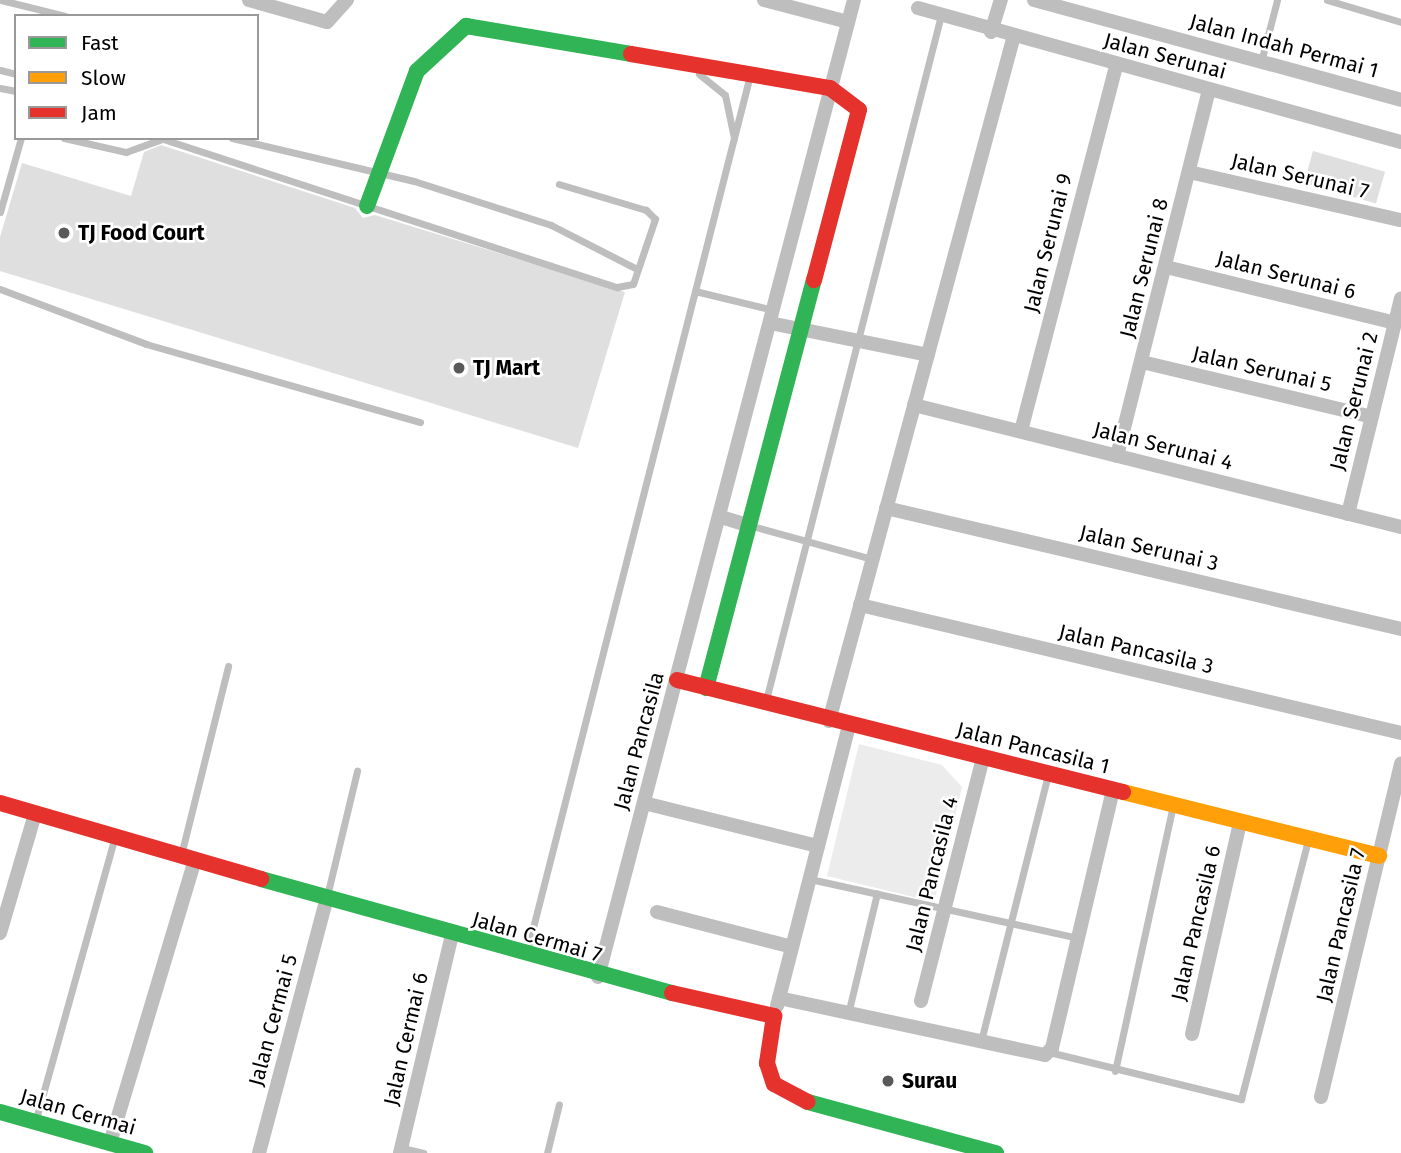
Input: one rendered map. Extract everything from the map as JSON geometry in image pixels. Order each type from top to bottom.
[{"type":"street","points":[[249,0],[327,22],[346,0]]},
{"type":"street","points":[[764,0],[848,22]]},
{"type":"street","name":"Jalan Pancasila","points":[[598,976],[721,517],[854,0]]},
{"type":"street","points":[[991,32],[1001,0]]},
{"type":"street","name":"Jalan Indah Permai 1","points":[[1034,0],[1401,100]]},
{"type":"street","name":"Jalan Serunai","points":[[918,8],[1013,39],[1401,142]]},
{"type":"street","points":[[367,206],[416,71],[466,26],[667,58],[830,88],[859,110],[797,328],[706,688]]},
{"type":"street","points":[[829,721],[1013,39]]},
{"type":"street","name":"Jalan Serunai 9","points":[[1021,431],[1116,65]]},
{"type":"street","name":"Jalan Serunai 8","points":[[1117,456],[1209,90]]},
{"type":"street","name":"Jalan Serunai 7","points":[[1189,172],[1401,220]]},
{"type":"street","name":"Jalan Serunai 6","points":[[1166,267],[1395,323]]},
{"type":"street","name":"Jalan Serunai 2","points":[[1348,514],[1401,298]]},
{"type":"street","points":[[772,316],[797,328],[928,355]]},
{"type":"street","name":"Jalan Serunai 5","points":[[1142,362],[1372,417]]},
{"type":"street","name":"Jalan Serunai 4","points":[[914,405],[1401,527]]},
{"type":"street","name":"Jalan Serunai 3","points":[[887,508],[1401,629]]},
{"type":"street","points":[[721,517],[748,524]]},
{"type":"street","name":"Jalan Pancasila 3","points":[[860,605],[1401,733]]},
{"type":"street","name":"Jalan Pancasila 1","points":[[677,680],[829,721],[1379,856]]},
{"type":"street","points":[[849,726],[774,1016],[767,1063],[774,1084],[789,1097],[992,1153]]},
{"type":"street","name":"Jalan Pancasila 4","points":[[921,1001],[983,757]]},
{"type":"street","name":"Jalan Pancasila 7","points":[[1321,1097],[1401,763]]},
{"type":"street","points":[[779,998],[980,1046],[1048,1052],[1113,790]]},
{"type":"street","name":"Jalan Cermai 7","points":[[0,803],[598,976],[774,1016]]},
{"type":"street","points":[[644,803],[818,846]]},
{"type":"street","points":[[0,933],[6,890],[35,814]]},
{"type":"street","name":"Jalan Pancasila 6","points":[[1192,1034],[1240,822]]},
{"type":"street","points":[[110,1143],[188,858]]},
{"type":"street","name":"Jalan Cermai 5","points":[[259,1153],[327,898]]},
{"type":"street","points":[[657,912],[792,947]]},
{"type":"street","name":"Jalan Cermai 6","points":[[401,1150],[452,934]]},
{"type":"street","name":"Jalan Cermai","points":[[0,1111],[145,1153]]},
{"type":"lane","points":[[1,0],[57,14]]},
{"type":"lane","points":[[1261,62],[1277,0]]},
{"type":"lane","points":[[1327,0],[1401,22]]},
{"type":"lane","points":[[765,704],[861,340],[941,15]]},
{"type":"lane","points":[[667,58],[713,79],[725,95],[734,142]]},
{"type":"lane","points":[[526,956],[750,75]]},
{"type":"lane","points":[[0,212],[20,140]]},
{"type":"lane","points":[[73,140],[126,152],[156,140]]},
{"type":"lane","points":[[167,140],[617,287],[633,284],[635,268],[656,227],[646,210],[559,184]]},
{"type":"lane","points":[[240,140],[380,174],[551,225],[635,268]]},
{"type":"lane","points":[[0,289],[132,340],[421,422]]},
{"type":"lane","points":[[695,291],[772,316]]},
{"type":"lane","points":[[748,524],[873,559]]},
{"type":"lane","points":[[188,858],[228,666]]},
{"type":"lane","points":[[327,898],[357,771]]},
{"type":"lane","points":[[980,1046],[1048,774]]},
{"type":"lane","points":[[1115,1071],[1173,805]]},
{"type":"lane","points":[[35,1121],[116,837]]},
{"type":"lane","points":[[1048,1052],[1236,1100],[1245,1096],[1308,839]]},
{"type":"lane","points":[[810,879],[1078,938]]},
{"type":"lane","points":[[848,1014],[877,893]]},
{"type":"lane","points":[[547,1153],[559,1104]]},
{"type":"lane","points":[[401,1150],[423,1153]]},
{"type":"shaded area","points":[[859,744],[942,765],[962,787],[934,902],[827,876]]},
{"type":"building","name":"TJ Mart","points":[[161,145],[355,208],[363,218],[375,215],[625,292],[578,448],[0,271],[0,237],[22,163],[131,196],[144,152]]},
{"type":"building","points":[[1313,151],[1385,172],[1376,203],[1304,183]]},
{"type":"traffic: fast","points":[[367,206],[417,71],[466,26],[631,54]]},
{"type":"traffic: fast","points":[[706,688],[814,280]]},
{"type":"traffic: fast","points":[[261,879],[672,993]]},
{"type":"traffic: fast","points":[[808,1102],[996,1153]]},
{"type":"traffic: fast","points":[[0,1112],[145,1153]]},
{"type":"traffic: slow","points":[[1123,792],[1379,856]]},
{"type":"traffic: jam","points":[[631,54],[830,88],[859,110],[814,280]]},
{"type":"traffic: jam","points":[[677,680],[1123,792]]},
{"type":"traffic: jam","points":[[0,803],[261,879]]},
{"type":"traffic: jam","points":[[672,993],[774,1016],[767,1063],[774,1084],[808,1102]]},
{"type":"place","name":"TJ Food Court","points":[[64,233]]},
{"type":"place","name":"TJ Mart","points":[[459,368]]},
{"type":"place","name":"Surau","points":[[888,1081]]}]
